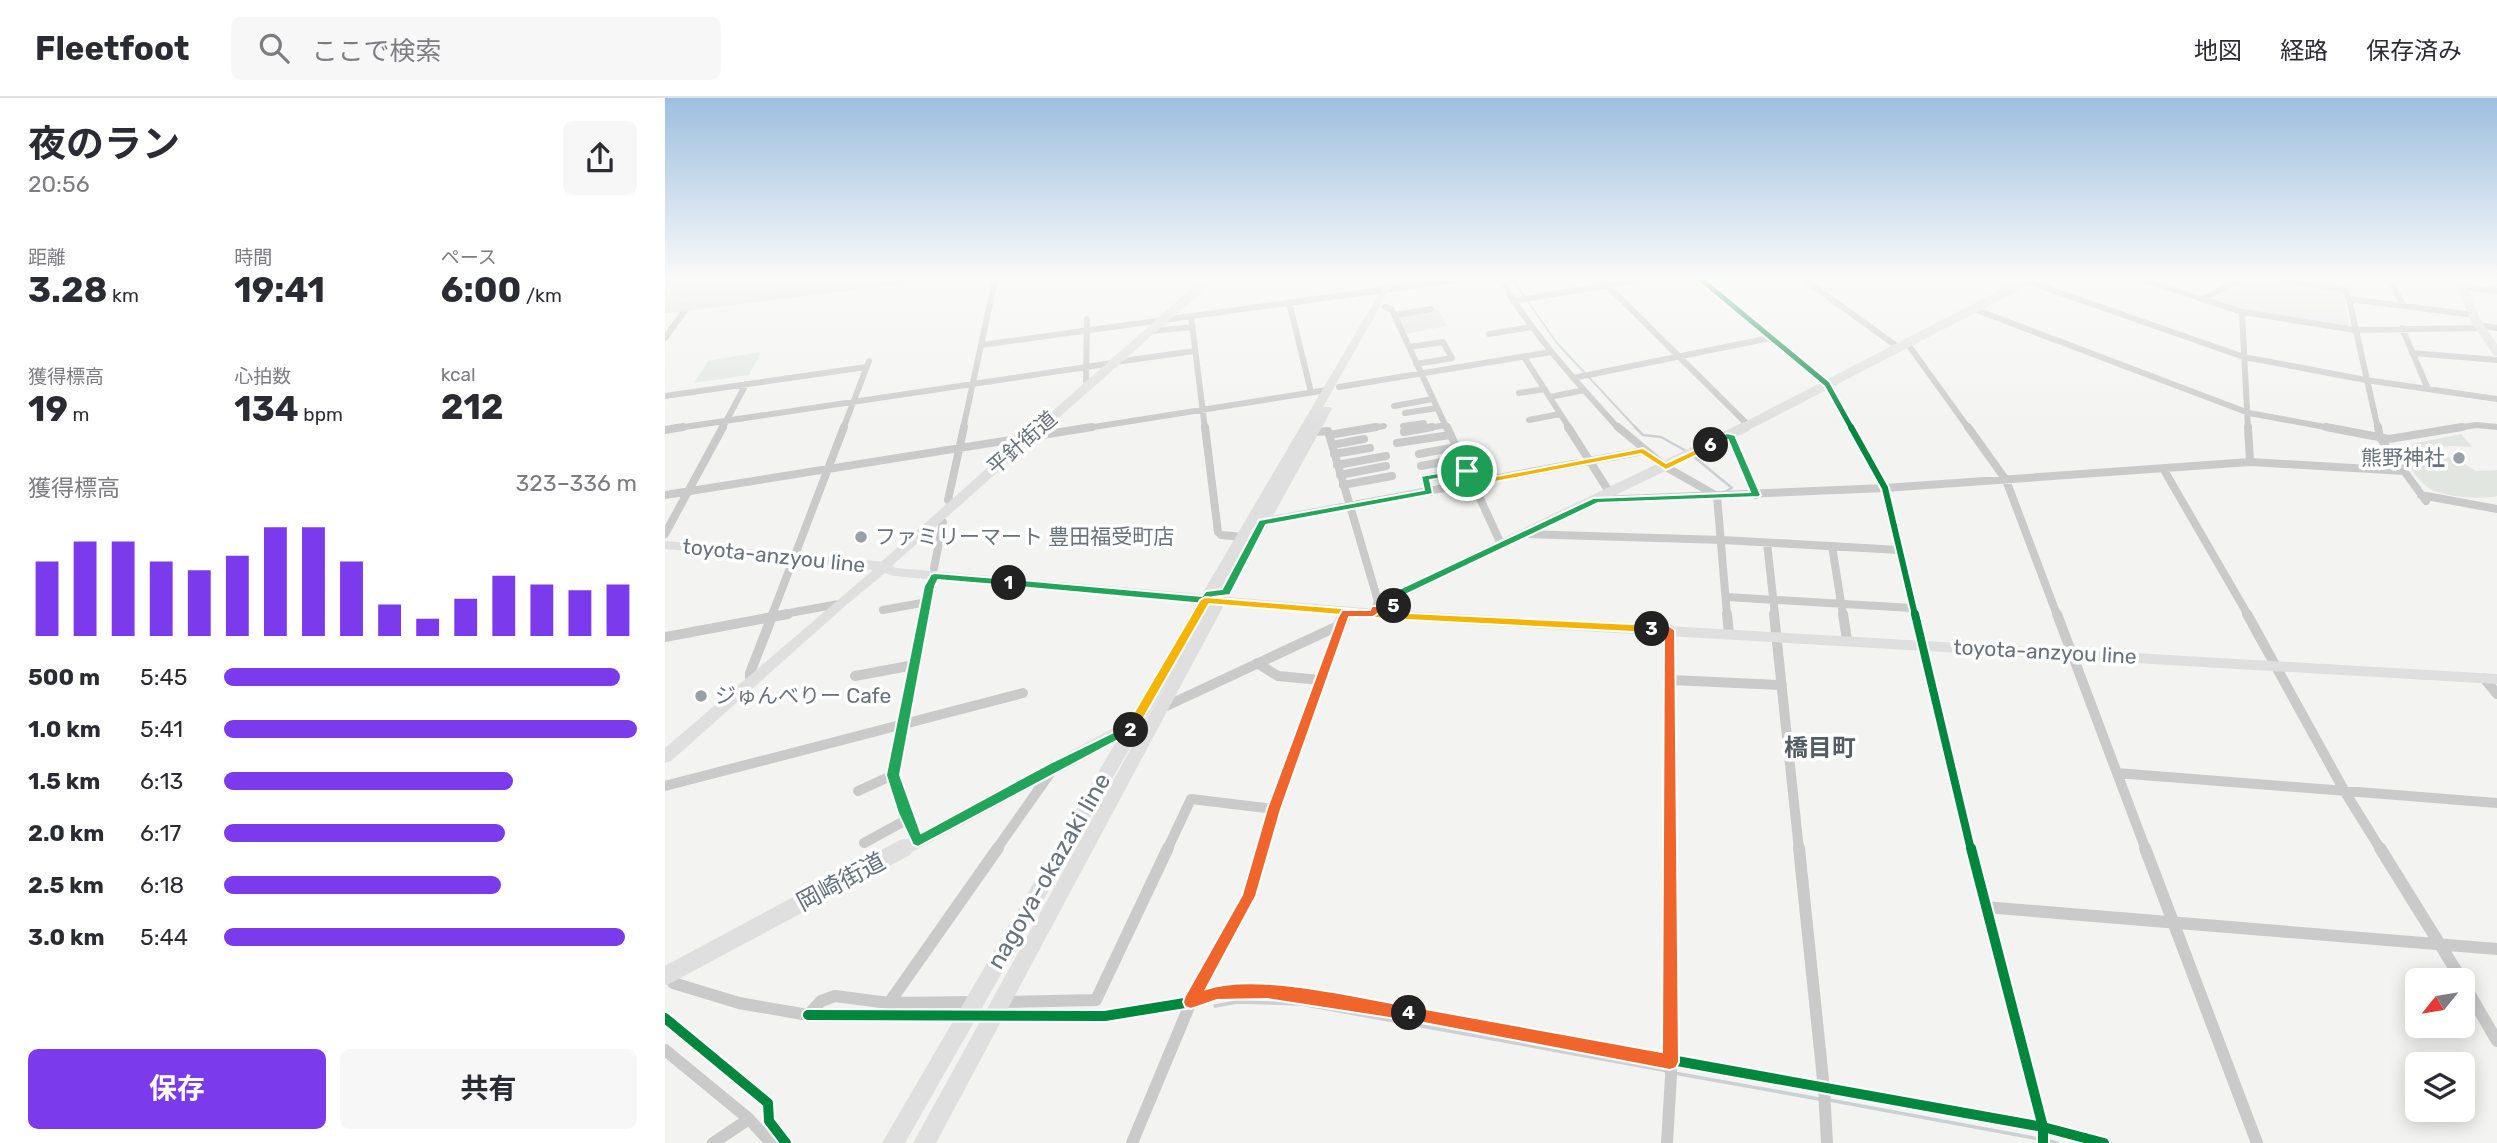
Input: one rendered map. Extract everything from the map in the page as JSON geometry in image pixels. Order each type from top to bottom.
[{"type":"main road","name":"nagoya-okazaki line","points":[[925,1143],[1002,1009],[1161,708],[1243,537],[1368,329]]},
{"type":"main road","name":"nagoya-okazaki line","points":[[893,1143],[1129,733],[1262,522],[1322,434],[1333,389],[1377,329]]},
{"type":"main road","name":"toyota-anzyou line","points":[[665,545],[883,567]]},
{"type":"main road","points":[[665,757],[883,567],[894,572],[934,572],[1215,597]]},
{"type":"main road","name":"toyota-anzyou line","points":[[1215,597],[1468,618],[2491,678]]},
{"type":"main road","name":"toyota-anzyou line","points":[[1215,597],[1343,619],[1383,612]]},
{"type":"street","points":[[953,503],[948,500],[984,329]]},
{"type":"street","points":[[981,345],[1098,329]]},
{"type":"street","name":"平針街道","points":[[883,567],[1153,329]]},
{"type":"street","points":[[1151,331],[1174,329]]},
{"type":"street","points":[[1192,329],[1218,532],[1221,535],[1243,537]]},
{"type":"street","points":[[1296,329],[1311,392]]},
{"type":"street","points":[[1400,329],[1501,544]]},
{"type":"street","points":[[1489,334],[1521,329]]},
{"type":"street","points":[[1533,329],[1573,378],[1643,451],[1717,496]]},
{"type":"street","points":[[1651,329],[1749,426]]},
{"type":"street","points":[[1759,329],[1827,384],[1885,488],[1985,907],[2043,1135]]},
{"type":"street","points":[[1878,329],[1902,345],[2006,480],[2074,654],[2256,1143]]},
{"type":"street","points":[[1322,434],[1332,445],[1383,612],[1401,593],[1749,426],[1934,329]]},
{"type":"street","points":[[2026,329],[2249,413],[2389,439],[2476,425],[2497,427]]},
{"type":"street","points":[[2163,329],[2244,357],[2366,380],[2497,399]]},
{"type":"street","points":[[2243,329],[2250,463]]},
{"type":"street","points":[[2347,329],[2384,329]]},
{"type":"street","points":[[2402,329],[2428,389]]},
{"type":"street","points":[[1089,330],[1086,381],[1091,382]]},
{"type":"street","points":[[2355,330],[2380,438],[2424,498],[2497,509]]},
{"type":"street","points":[[1408,344],[1439,337]]},
{"type":"street","points":[[1573,378],[1770,338]]},
{"type":"street","points":[[1408,344],[1443,342],[1452,358],[1416,363]]},
{"type":"street","points":[[2493,342],[2497,352]]},
{"type":"street","points":[[665,430],[1195,351]]},
{"type":"street","points":[[665,495],[1551,352]]},
{"type":"street","points":[[2412,353],[2497,360]]},
{"type":"street","points":[[1524,357],[1611,493]]},
{"type":"street","points":[[665,396],[868,364],[750,673],[750,678],[754,680]]},
{"type":"street","points":[[665,534],[746,384]]},
{"type":"street","points":[[1519,393],[1545,389]]},
{"type":"street","points":[[1550,397],[1584,390]]},
{"type":"street","points":[[1395,403],[1432,396]]},
{"type":"street","points":[[1405,413],[1437,408]]},
{"type":"street","points":[[1529,420],[1560,414]]},
{"type":"street","points":[[1404,429],[1444,422]]},
{"type":"street","points":[[1322,434],[1384,426]]},
{"type":"street","points":[[1397,443],[1450,435]]},
{"type":"street","points":[[1730,435],[1756,495]]},
{"type":"street","points":[[1332,445],[1364,439]]},
{"type":"street","points":[[1419,454],[1456,447]]},
{"type":"street","points":[[1334,454],[1370,448]]},
{"type":"street","points":[[1262,522],[1643,451]]},
{"type":"street","points":[[1337,465],[1385,456]]},
{"type":"street","points":[[1421,466],[1462,458]]},
{"type":"street","points":[[1596,500],[1885,488],[2250,463],[2404,471]]},
{"type":"street","points":[[1340,475],[1386,466]]},
{"type":"street","points":[[2164,470],[2277,665],[2345,792],[2455,968]]},
{"type":"street","points":[[1430,492],[1425,478],[1467,471]]},
{"type":"street","points":[[1343,485],[1392,476]]},
{"type":"street","points":[[1717,496],[1723,540],[1728,633]]},
{"type":"street","points":[[918,841],[893,775],[943,522],[937,518]]},
{"type":"street","points":[[1522,534],[1723,540],[1899,550]]},
{"type":"street","points":[[1767,543],[1775,600],[1827,1143]]},
{"type":"street","points":[[1832,546],[1847,640]]},
{"type":"street","points":[[1725,597],[1912,608]]},
{"type":"street","points":[[883,610],[927,602]]},
{"type":"street","points":[[665,637],[839,604]]},
{"type":"street","points":[[1161,708],[1343,619]]},
{"type":"street","points":[[1132,1143],[1191,1002],[1249,896],[1274,809],[1343,619]]},
{"type":"street","points":[[1667,1143],[1670,1068],[1669,630]]},
{"type":"street","points":[[1257,663],[1263,670],[1283,677],[1320,680]]},
{"type":"street","points":[[855,677],[914,665]]},
{"type":"street","points":[[2491,678],[2497,694]]},
{"type":"street","points":[[1671,680],[1782,684]]},
{"type":"street","points":[[665,786],[1023,693]]},
{"type":"street","name":"岡崎街道","points":[[668,978],[1055,767],[1119,733],[1129,733]]},
{"type":"street","points":[[889,1003],[1055,767]]},
{"type":"street","points":[[2117,773],[2497,803]]},
{"type":"street","points":[[858,791],[893,775]]},
{"type":"street","points":[[1002,1009],[1096,1000],[1191,799],[1274,809]]},
{"type":"street","points":[[864,843],[908,818]]},
{"type":"street","points":[[1985,907],[2497,949]]},
{"type":"street","points":[[668,978],[700,993],[766,1010],[808,1015],[952,1016]]},
{"type":"street","points":[[1002,1009],[1105,1016],[1191,1002],[1217,993],[1267,991],[1383,1008],[1670,1068],[2043,1135],[2104,1143]]},
{"type":"street","points":[[808,1015],[821,1001],[835,996],[889,1003],[973,1002]]},
{"type":"street","points":[[2475,1003],[2497,1041]]},
{"type":"street","points":[[665,1050],[749,1119],[771,1143]]},
{"type":"street","points":[[713,1143],[749,1119]]},
{"type":"shaded area","points":[[1404,329],[1433,329],[1406,334]]},
{"type":"shaded area","points":[[761,352],[749,375],[694,383],[708,361]]},
{"type":"shaded area","points":[[2461,434],[2472,447],[2428,448],[2432,453],[2456,459],[2476,471],[2497,470],[2497,496],[2461,497],[2433,490],[2418,479],[2397,447]]},
{"type":"waterway","points":[[1547,329],[1637,429]]},
{"type":"waterway","points":[[1637,429],[1643,435],[1661,437],[1688,452]]},
{"type":"waterway","points":[[1693,456],[1732,488],[1726,491]]},
{"type":"waterway","points":[[1215,1006],[1237,1002],[1301,1004],[1668,1071]]},
{"type":"waterway","points":[[1674,1073],[1819,1099]]},
{"type":"waterway","points":[[1829,1100],[2039,1139]]},
{"type":"waterway","points":[[2046,1140],[2057,1143]]},
{"type":"cycle path","points":[[1761,329],[1827,384],[1885,488],[1985,907],[2043,1127],[2043,1143]]},
{"type":"cycle path","points":[[808,1015],[1105,1016],[1191,1002],[1217,993],[1267,991],[1383,1008],[2043,1127],[2104,1143]]},
{"type":"cycle path","points":[[665,1018],[768,1103],[769,1121],[786,1143]]},
{"type":"place","name":"熊野神社","points":[[2459,458]]},
{"type":"place","name":"ファミリーマート 豊田福受町店","points":[[861,537]]},
{"type":"place","name":"ジゅんべりー Cafe","points":[[701,696]]},
{"type":"district","name":"橋目町","points":[[1820,748]]},
{"type":"route","points":[[1467,471],[1425,478],[1430,492],[1262,522],[1226,593],[1210,594],[1205,600],[935,576],[930,586],[893,775],[905,813],[918,841],[1119,733],[1129,733],[1205,600],[1373,614],[1669,630],[1670,1062],[1383,1008],[1267,991],[1217,993],[1191,1002],[1249,896],[1274,809],[1346,612],[1373,614],[1376,609],[1392,610],[1401,593],[1596,500],[1756,495],[1730,435],[1666,467],[1643,451],[1473,483],[1467,471]]}]
